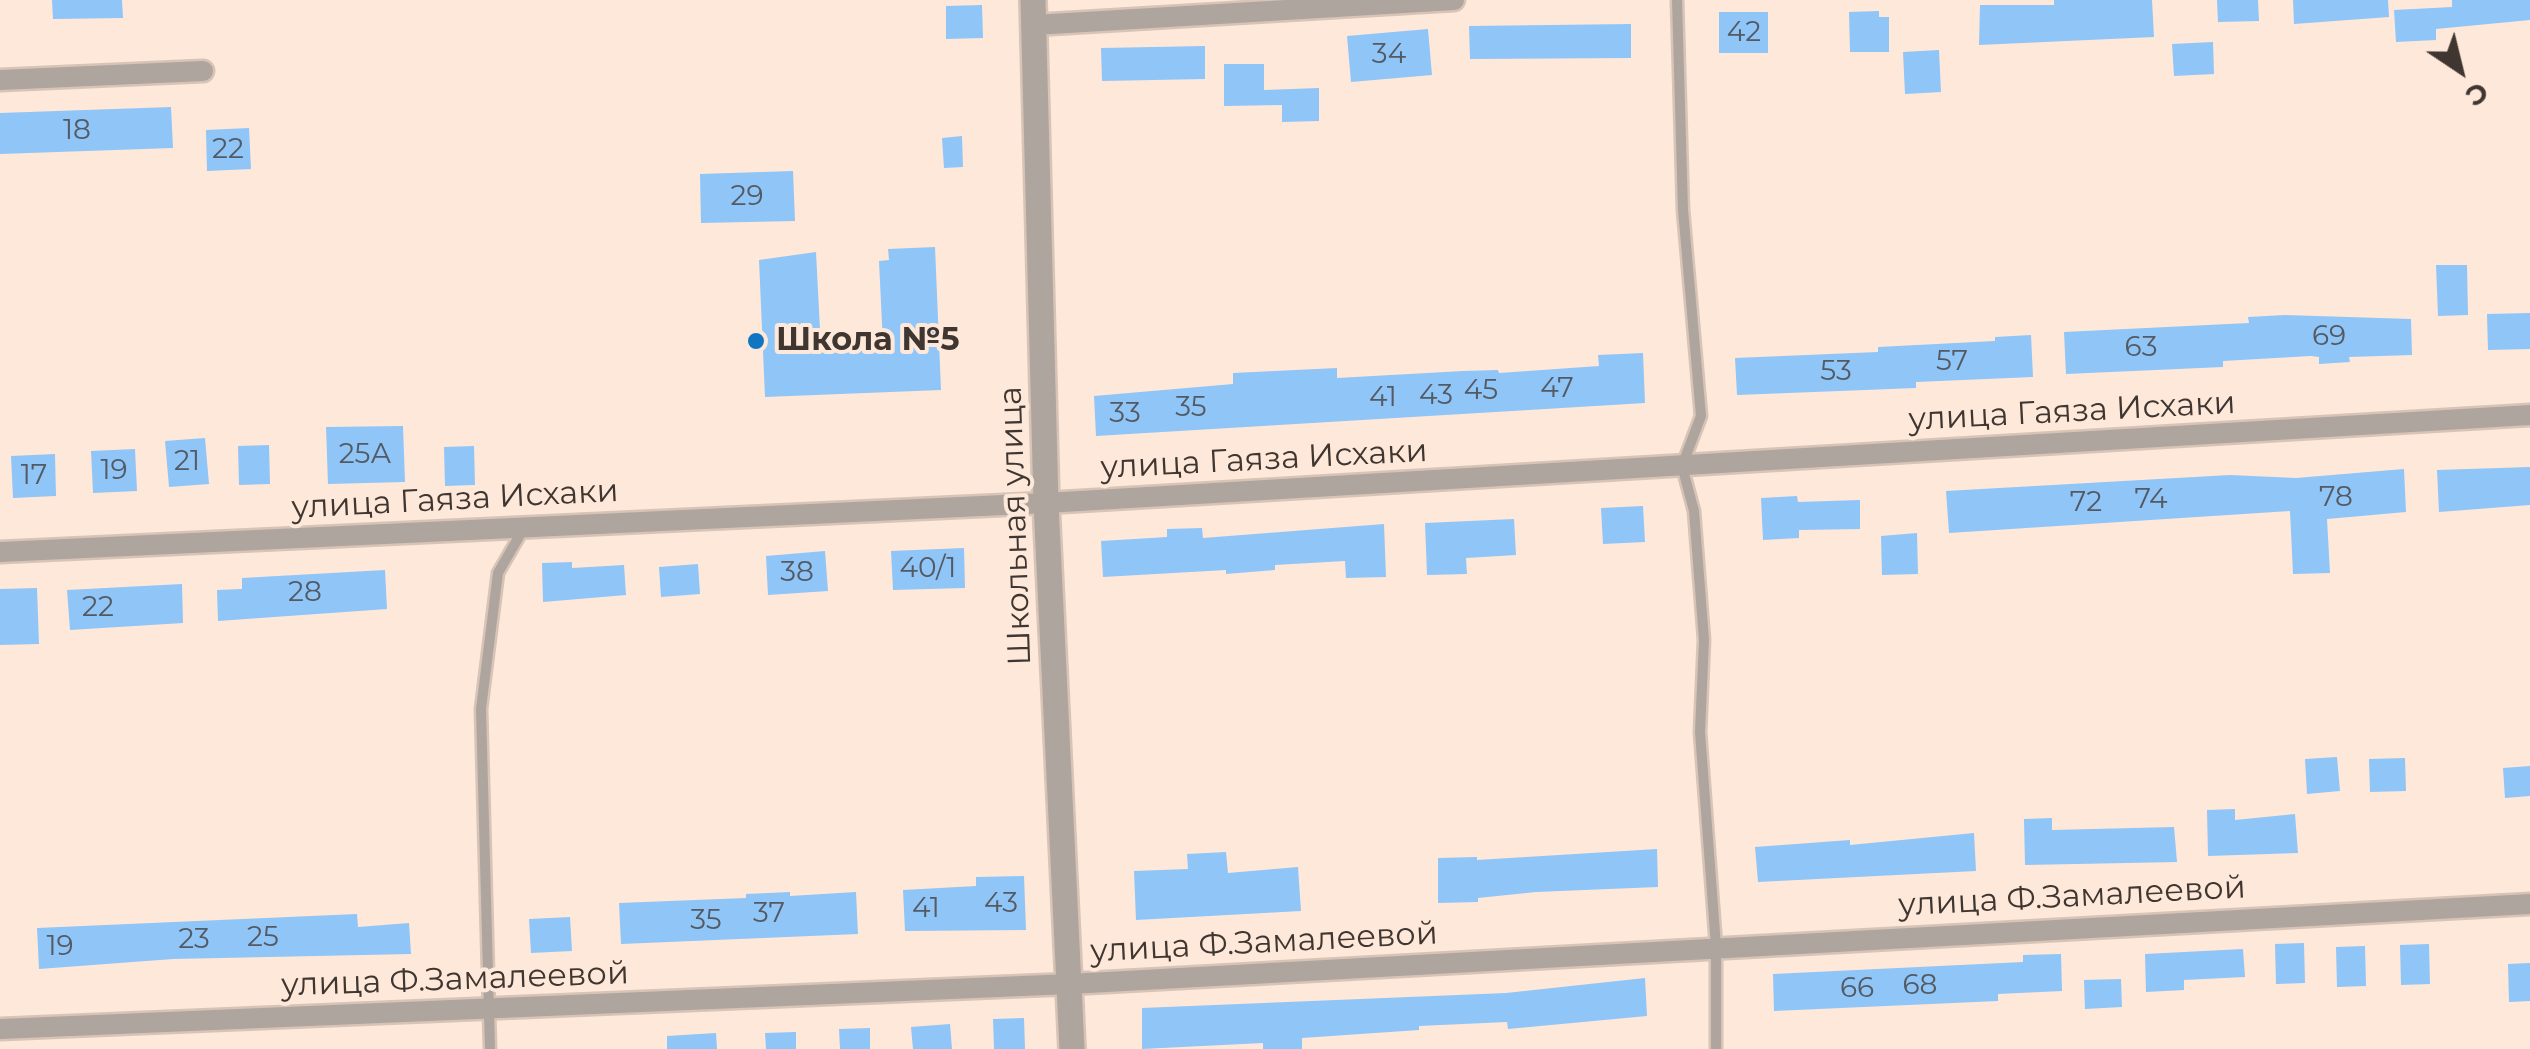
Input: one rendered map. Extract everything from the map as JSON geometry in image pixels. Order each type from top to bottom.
[{"type":"street","points":[[1034,13],[1454,0]]},
{"type":"street","name":"Школьная улица","points":[[1034,13],[1046,502],[1072,1049]]},
{"type":"street","points":[[0,80],[203,71]]},
{"type":"street","name":"улица Гаяза Исхаки","points":[[0,552],[1046,502],[2530,415]]},
{"type":"street","name":"улица Ф.Замалеевой","points":[[0,1029],[1070,984],[2530,904]]},
{"type":"lane","points":[[1677,0],[1683,210],[1701,416],[1682,466],[1694,511],[1704,640],[1700,732],[1716,946],[1716,1049]]},
{"type":"lane","points":[[490,1049],[481,708],[498,572],[525,527]]},
{"type":"building","points":[[52,0],[122,0],[123,18],[53,19]]},
{"type":"building","points":[[2054,0],[2152,0],[2154,37],[1979,45],[1980,5],[2054,5]]},
{"type":"building","points":[[2217,0],[2258,0],[2259,21],[2218,22]]},
{"type":"building","points":[[2293,0],[2388,0],[2389,17],[2294,24]]},
{"type":"building","points":[[2452,0],[2530,0],[2530,20],[2436,29],[2436,40],[2396,42],[2394,10],[2452,7]]},
{"type":"building","points":[[982,5],[983,38],[946,39],[946,6]]},
{"type":"building","points":[[1879,11],[1879,17],[1889,17],[1889,52],[1850,52],[1849,12]]},
{"type":"building","points":[[1719,12],[1768,12],[1768,53],[1719,53]]},
{"type":"building","points":[[1631,24],[1631,58],[1470,59],[1469,26]]},
{"type":"building","points":[[1428,29],[1432,75],[1351,82],[1347,36]]},
{"type":"building","points":[[2213,42],[2214,74],[2174,76],[2172,44]]},
{"type":"building","points":[[1205,46],[1205,79],[1102,81],[1101,48]]},
{"type":"building","points":[[1939,50],[1941,92],[1905,94],[1903,52]]},
{"type":"building","points":[[1224,64],[1264,64],[1264,90],[1319,88],[1319,121],[1282,122],[1282,105],[1224,106]]},
{"type":"building","points":[[171,107],[173,148],[0,154],[0,113]]},
{"type":"building","points":[[249,128],[251,169],[207,171],[206,130]]},
{"type":"building","points":[[962,136],[963,167],[944,168],[942,138]]},
{"type":"building","points":[[793,171],[795,221],[701,223],[700,174]]},
{"type":"building","points":[[935,247],[941,390],[765,397],[759,260],[816,252],[821,349],[883,345],[879,261],[889,260],[888,249]]},
{"type":"building","points":[[2436,265],[2467,265],[2468,315],[2438,316]]},
{"type":"building","points":[[2530,313],[2530,349],[2488,350],[2487,314]]},
{"type":"building","points":[[2248,317],[2411,319],[2412,355],[2349,357],[2350,362],[2319,364],[2319,357],[2311,356],[2223,361],[2223,367],[2066,374],[2064,332],[2249,323]]},
{"type":"building","points":[[2031,335],[2033,377],[1916,382],[1916,388],[1737,395],[1735,358],[1878,352],[1878,347],[1995,341],[1995,337]]},
{"type":"building","points":[[1643,353],[1645,403],[1096,436],[1094,396],[1233,384],[1233,373],[1337,368],[1337,378],[1463,371],[1499,373],[1599,366],[1598,355]]},
{"type":"building","points":[[403,426],[405,482],[328,484],[326,427]]},
{"type":"building","points":[[205,438],[209,484],[169,487],[165,441]]},
{"type":"building","points":[[269,445],[270,484],[239,485],[238,446]]},
{"type":"building","points":[[474,446],[475,485],[445,486],[444,447]]},
{"type":"building","points":[[135,449],[137,491],[93,493],[91,451]]},
{"type":"building","points":[[55,454],[56,496],[13,498],[11,456]]},
{"type":"building","points":[[2530,467],[2530,505],[2439,512],[2437,470]]},
{"type":"building","points":[[2404,469],[2406,512],[2327,519],[2330,573],[2293,574],[2290,511],[1949,533],[1946,491],[2230,475],[2296,478]]},
{"type":"building","points":[[1797,496],[1798,502],[1860,500],[1860,529],[1799,530],[1799,538],[1763,540],[1761,498]]},
{"type":"building","points":[[1643,506],[1645,542],[1603,544],[1601,508]]},
{"type":"building","points":[[1514,519],[1516,555],[1466,558],[1467,574],[1427,575],[1425,523]]},
{"type":"building","points":[[1384,524],[1386,577],[1346,578],[1345,561],[1275,565],[1275,570],[1226,574],[1226,570],[1103,577],[1101,541],[1167,537],[1167,529],[1202,528],[1203,538]]},
{"type":"building","points":[[1917,533],[1918,574],[1882,575],[1881,536]]},
{"type":"building","points":[[964,548],[965,588],[893,590],[891,551]]},
{"type":"building","points":[[825,551],[828,591],[768,595],[766,556]]},
{"type":"building","points":[[572,562],[572,568],[624,565],[626,595],[543,602],[542,563]]},
{"type":"building","points":[[698,564],[700,594],[661,597],[659,567]]},
{"type":"building","points":[[385,570],[387,609],[218,621],[217,590],[242,589],[242,578]]},
{"type":"building","points":[[182,584],[183,623],[70,630],[67,590]]},
{"type":"building","points":[[37,588],[39,644],[0,645],[0,589]]},
{"type":"building","points":[[2337,757],[2340,791],[2307,794],[2305,759]]},
{"type":"building","points":[[2405,758],[2406,791],[2370,792],[2369,759]]},
{"type":"building","points":[[2530,766],[2530,796],[2505,798],[2503,768]]},
{"type":"building","points":[[2235,809],[2235,820],[2295,814],[2298,853],[2208,856],[2207,810]]},
{"type":"building","points":[[2052,818],[2052,830],[2174,827],[2177,862],[2025,865],[2024,819]]},
{"type":"building","points":[[1974,833],[1976,871],[1758,882],[1755,847],[1850,840],[1850,845]]},
{"type":"building","points":[[1657,849],[1658,887],[1536,892],[1478,898],[1478,902],[1438,903],[1438,858],[1477,860]]},
{"type":"building","points":[[1226,852],[1228,873],[1298,867],[1301,911],[1136,920],[1134,871],[1188,869],[1187,854]]},
{"type":"building","points":[[1024,876],[1026,930],[905,931],[903,890],[976,886],[976,877]]},
{"type":"building","points":[[790,892],[790,896],[856,892],[858,934],[621,944],[619,903],[746,898],[746,894]]},
{"type":"building","points":[[357,914],[358,927],[409,923],[411,954],[173,959],[39,969],[37,928]]},
{"type":"building","points":[[570,917],[572,951],[531,953],[529,919]]},
{"type":"building","points":[[2304,943],[2305,983],[2276,984],[2275,944]]},
{"type":"building","points":[[2429,944],[2430,984],[2401,985],[2400,945]]},
{"type":"building","points":[[2365,946],[2366,986],[2337,987],[2336,947]]},
{"type":"building","points":[[2243,949],[2245,977],[2184,980],[2184,990],[2146,992],[2145,954]]},
{"type":"building","points":[[2061,954],[2062,991],[1998,994],[1998,1001],[1774,1011],[1773,974],[2023,962],[2023,955]]},
{"type":"building","points":[[2530,963],[2530,1001],[2509,1002],[2508,964]]},
{"type":"building","points":[[1645,978],[1647,1016],[1508,1029],[1507,1022],[1419,1026],[1419,1030],[1302,1038],[1302,1049],[1263,1049],[1263,1043],[1142,1049],[1142,1008],[1506,993]]},
{"type":"building","points":[[2121,979],[2122,1007],[2085,1009],[2084,980]]},
{"type":"building","points":[[1024,1018],[1025,1049],[994,1049],[993,1019]]},
{"type":"building","points":[[950,1024],[952,1049],[913,1049],[911,1027]]},
{"type":"building","points":[[870,1028],[870,1049],[840,1049],[839,1029]]},
{"type":"building","points":[[796,1032],[796,1049],[766,1049],[765,1033]]},
{"type":"building","points":[[716,1033],[717,1049],[667,1049],[667,1036]]},
{"type":"place","name":"Школа №5","points":[[756,341]]}]
